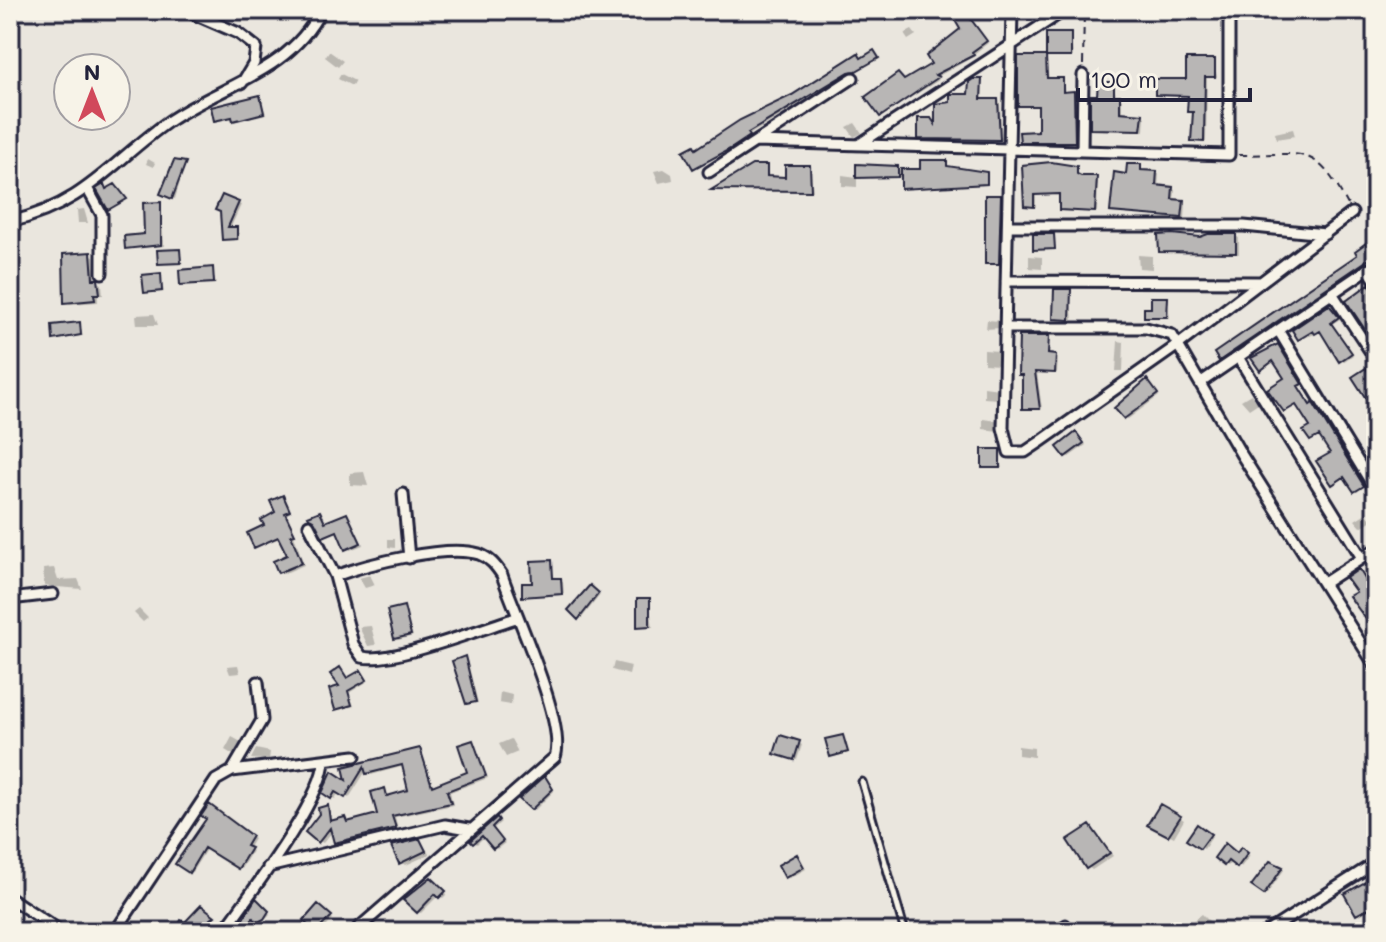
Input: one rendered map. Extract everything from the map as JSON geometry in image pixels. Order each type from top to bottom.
[{"type":"street","points":[[185,10],[238,33],[256,47],[254,63],[242,83]]},
{"type":"street","points":[[10,222],[58,208],[168,122],[286,56],[321,10]]},
{"type":"street","points":[[1012,10],[1004,439],[1009,452],[1015,454],[1032,447],[1178,345],[1352,213]]},
{"type":"street","points":[[858,145],[1065,10]]},
{"type":"street","points":[[755,142],[1229,155],[1229,10]]},
{"type":"street","points":[[1082,151],[1083,75]]},
{"type":"street","points":[[709,172],[853,78]]},
{"type":"street","points":[[87,188],[102,215],[102,273]]},
{"type":"street","points":[[1008,226],[1244,226],[1325,234]]},
{"type":"street","points":[[1301,230],[1308,246]]},
{"type":"street","points":[[1200,383],[1368,269],[1376,281]]},
{"type":"street","points":[[1006,281],[1260,282]]},
{"type":"street","points":[[1332,293],[1376,360]]},
{"type":"street","points":[[1006,328],[1146,328],[1172,335],[1241,454],[1376,667]]},
{"type":"street","points":[[1278,330],[1376,491]]},
{"type":"street","points":[[1238,357],[1362,558]]},
{"type":"street","points":[[403,494],[409,558]]},
{"type":"street","points":[[309,525],[335,576],[356,652],[372,659],[516,618]]},
{"type":"street","points":[[1324,583],[1376,549]]},
{"type":"street","points":[[335,576],[377,562],[409,558],[479,554],[495,564],[502,575],[552,714],[559,745],[555,757],[450,845],[354,932]]},
{"type":"street","points":[[10,599],[53,594]]},
{"type":"street","points":[[118,931],[210,786],[232,771],[262,720],[258,682]]},
{"type":"street","points":[[232,771],[355,756]]},
{"type":"street","points":[[223,932],[268,867],[320,782],[324,760]]},
{"type":"street","points":[[268,867],[445,825],[469,829]]},
{"type":"street","points":[[445,825],[450,845]]},
{"type":"street","points":[[1267,932],[1376,862]]},
{"type":"street","points":[[10,898],[62,932]]},
{"type":"street","points":[[1364,932],[1376,924]]},
{"type":"lane","points":[[862,782],[905,932]]},
{"type":"lane","points":[[1051,932],[1066,923]]},
{"type":"path","points":[[1083,75],[1084,10]]},
{"type":"path","points":[[1229,155],[1310,157],[1332,175],[1352,213]]},
{"type":"building","points":[[949,10],[964,10],[987,41],[972,52],[974,55],[935,75],[939,77],[880,117],[865,97],[898,73],[904,80],[931,64],[926,56],[960,29]]},
{"type":"building","points":[[1046,33],[1071,33],[1071,57],[1046,57]]},
{"type":"building","points":[[874,50],[879,58],[849,72],[748,133],[750,136],[732,148],[693,169],[683,151],[694,145],[696,149],[740,120],[792,95],[858,53],[861,58]]},
{"type":"building","points":[[1018,56],[1046,56],[1047,78],[1063,78],[1063,92],[1074,91],[1075,142],[1020,142],[1019,132],[1038,131],[1038,106],[1018,106]]},
{"type":"building","points":[[1186,59],[1215,59],[1215,77],[1205,77],[1204,142],[1191,141],[1193,112],[1187,112],[1188,96],[1155,95],[1155,79],[1186,79]]},
{"type":"building","points":[[982,79],[981,99],[998,99],[1000,140],[918,139],[918,118],[931,118],[935,124],[935,104],[950,102],[950,94],[968,94],[969,82]]},
{"type":"building","points":[[1098,82],[1114,82],[1114,95],[1120,95],[1120,112],[1143,114],[1141,130],[1090,129],[1090,95],[1097,95]]},
{"type":"building","points":[[260,95],[264,113],[233,121],[232,117],[214,121],[211,107]]},
{"type":"building","points":[[174,160],[186,162],[172,199],[160,194]]},
{"type":"building","points":[[920,160],[947,160],[947,166],[987,172],[987,184],[901,189],[901,169],[920,169]]},
{"type":"building","points":[[1051,162],[1077,166],[1077,174],[1081,176],[1097,176],[1095,212],[1059,210],[1059,194],[1034,195],[1034,207],[1024,206],[1022,165]]},
{"type":"building","points":[[856,164],[898,166],[898,177],[856,178]]},
{"type":"building","points":[[1127,164],[1141,164],[1141,170],[1157,171],[1156,185],[1173,187],[1172,199],[1184,200],[1182,218],[1110,212],[1114,172],[1126,174]]},
{"type":"building","points":[[752,165],[767,165],[767,176],[785,177],[785,165],[810,165],[811,191],[711,190]]},
{"type":"building","points":[[104,184],[106,189],[115,184],[127,199],[108,210],[96,189]]},
{"type":"building","points":[[222,195],[239,202],[228,227],[237,227],[237,239],[222,240],[220,212],[215,210]]},
{"type":"building","points":[[985,195],[1001,195],[999,264],[985,264]]},
{"type":"building","points":[[161,202],[161,245],[125,249],[124,236],[144,234],[143,203]]},
{"type":"building","points":[[1033,234],[1054,234],[1055,249],[1033,250]]},
{"type":"building","points":[[1236,234],[1236,253],[1159,252],[1158,235],[1200,237]]},
{"type":"building","points":[[1366,243],[1375,255],[1219,361],[1214,353],[1357,255],[1355,251]]},
{"type":"building","points":[[180,249],[181,263],[158,264],[157,250]]},
{"type":"building","points":[[91,252],[93,279],[98,279],[100,294],[94,294],[95,300],[64,303],[63,254]]},
{"type":"building","points":[[213,267],[214,283],[180,285],[179,270]]},
{"type":"building","points":[[161,273],[162,291],[144,293],[142,275]]},
{"type":"building","points":[[1369,284],[1376,293],[1376,346],[1346,301]]},
{"type":"building","points":[[1054,289],[1071,289],[1070,320],[1053,319]]},
{"type":"building","points":[[1151,297],[1168,297],[1167,317],[1144,317],[1144,308],[1151,308]]},
{"type":"building","points":[[1329,305],[1339,317],[1331,323],[1352,353],[1339,362],[1320,331],[1315,334],[1313,331],[1298,340],[1292,330]]},
{"type":"building","points":[[80,322],[81,335],[53,340],[52,325]]},
{"type":"building","points":[[1019,336],[1049,336],[1048,354],[1056,355],[1055,373],[1035,372],[1040,409],[1022,409],[1022,375],[1018,375]]},
{"type":"building","points":[[1278,344],[1302,384],[1298,386],[1310,405],[1313,403],[1364,486],[1354,492],[1344,477],[1332,485],[1316,461],[1330,453],[1319,436],[1310,441],[1303,431],[1310,427],[1296,405],[1284,412],[1267,389],[1284,378],[1273,361],[1260,371],[1251,358]]},
{"type":"building","points":[[1366,368],[1376,384],[1376,414],[1352,377]]},
{"type":"building","points":[[1147,379],[1158,394],[1124,419],[1114,408]]},
{"type":"building","points":[[1076,432],[1084,443],[1065,457],[1057,447]]},
{"type":"building","points":[[982,449],[1000,449],[1000,468],[982,468]]},
{"type":"building","points":[[283,495],[290,511],[285,513],[295,534],[291,535],[302,563],[278,573],[273,561],[287,555],[278,537],[254,548],[247,533],[264,525],[261,520],[275,512],[270,501]]},
{"type":"building","points":[[320,511],[325,522],[347,513],[361,543],[345,550],[337,531],[323,537],[308,516]]},
{"type":"building","points":[[552,560],[553,578],[561,578],[562,594],[522,597],[522,583],[532,583],[531,561]]},
{"type":"building","points":[[1359,569],[1376,597],[1376,633],[1349,596],[1356,592],[1346,578]]},
{"type":"building","points":[[590,585],[599,593],[578,620],[568,610]]},
{"type":"building","points":[[637,598],[650,598],[650,626],[637,627]]},
{"type":"building","points":[[404,606],[411,635],[394,639],[387,610]]},
{"type":"building","points":[[465,656],[476,702],[466,704],[452,661]]},
{"type":"building","points":[[340,667],[347,678],[361,670],[367,680],[348,691],[352,705],[335,710],[329,689],[339,686],[330,674]]},
{"type":"building","points":[[780,735],[800,741],[794,760],[774,754]]},
{"type":"building","points":[[843,735],[848,752],[830,757],[825,739]]},
{"type":"building","points":[[473,740],[486,776],[447,791],[451,803],[392,816],[396,828],[334,843],[330,828],[318,843],[305,832],[319,814],[318,808],[328,805],[330,821],[345,817],[347,822],[377,814],[371,792],[385,788],[387,796],[408,790],[402,765],[366,774],[364,767],[345,798],[335,792],[331,799],[322,793],[332,771],[346,780],[343,767],[420,748],[432,786],[467,772],[458,745]]},
{"type":"building","points":[[545,776],[553,789],[531,810],[519,799]]},
{"type":"building","points":[[209,804],[252,836],[246,846],[251,848],[238,869],[204,848],[189,873],[175,864],[206,819],[201,816]]},
{"type":"building","points":[[1160,804],[1181,816],[1168,836],[1147,825]]},
{"type":"building","points":[[497,817],[499,820],[492,827],[503,841],[493,849],[482,836],[473,844],[470,841]]},
{"type":"building","points":[[1197,824],[1211,834],[1200,849],[1186,840]]},
{"type":"building","points":[[1090,825],[1110,853],[1086,869],[1067,840]]},
{"type":"building","points":[[420,839],[426,851],[399,864],[391,846]]},
{"type":"building","points":[[1225,843],[1237,853],[1241,847],[1248,853],[1237,868],[1228,861],[1224,866],[1214,858]]},
{"type":"building","points":[[797,854],[804,867],[785,878],[778,865]]},
{"type":"building","points":[[1270,861],[1283,867],[1264,895],[1251,886]]},
{"type":"building","points":[[1376,876],[1376,893],[1370,896],[1375,905],[1356,915],[1344,894]]},
{"type":"building","points":[[431,877],[446,891],[439,898],[435,894],[417,913],[403,900]]},
{"type":"building","points":[[256,898],[269,911],[264,919],[258,922],[253,918],[247,926],[241,922]]},
{"type":"building","points":[[318,904],[332,916],[316,932],[303,921]]},
{"type":"building","points":[[201,905],[215,916],[201,927],[209,932],[175,932],[181,920],[185,922]]}]
